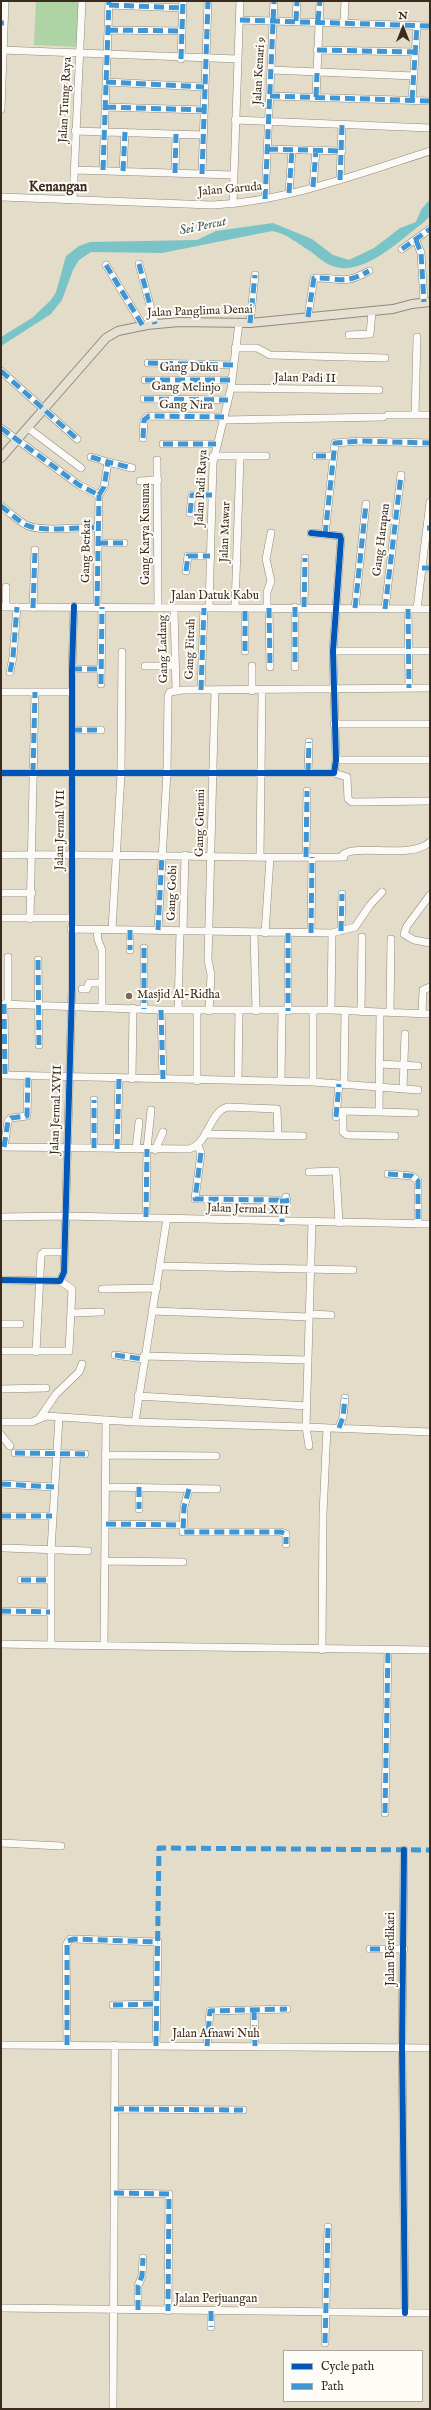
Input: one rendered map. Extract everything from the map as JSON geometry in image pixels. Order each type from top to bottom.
[{"type":"main road","name":"Jalan Panglima Denai","points":[[1,458],[106,338],[118,331],[155,324],[180,322],[239,324],[372,312],[427,302]]},
{"type":"street","points":[[1,109],[2,23],[5,1]]},
{"type":"street","name":"Jalan Tiung Raya","points":[[73,200],[82,1]]},
{"type":"street","points":[[202,174],[202,135],[208,1]]},
{"type":"street","points":[[233,204],[240,1]]},
{"type":"street","name":"Jalan Kenari 9","points":[[265,199],[274,1]]},
{"type":"street","points":[[296,21],[297,1]]},
{"type":"street","points":[[316,97],[320,1]]},
{"type":"street","points":[[344,23],[345,1]]},
{"type":"street","points":[[103,170],[109,3],[183,4],[181,59]]},
{"type":"street","points":[[240,20],[318,21],[430,26]]},
{"type":"street","points":[[412,100],[414,52],[417,26]]},
{"type":"street","points":[[108,30],[182,31]]},
{"type":"street","points":[[2,50],[205,60],[238,59]]},
{"type":"street","points":[[318,50],[414,52]]},
{"type":"street","points":[[271,70],[414,76]]},
{"type":"street","points":[[106,82],[204,87]]},
{"type":"street","points":[[270,96],[430,101]]},
{"type":"street","points":[[106,107],[204,110]]},
{"type":"street","points":[[235,120],[430,128]]},
{"type":"street","points":[[340,180],[342,125]]},
{"type":"street","points":[[75,131],[202,135]]},
{"type":"street","points":[[123,171],[125,132]]},
{"type":"street","points":[[175,173],[176,134]]},
{"type":"street","points":[[268,149],[342,151]]},
{"type":"street","points":[[289,193],[292,150]]},
{"type":"street","points":[[313,187],[316,150]]},
{"type":"street","name":"Jalan Garuda","points":[[1,197],[212,205],[233,204],[265,199],[340,180],[430,151]]},
{"type":"street","points":[[74,170],[233,175]]},
{"type":"street","points":[[402,249],[430,229]]},
{"type":"street","points":[[416,240],[421,253],[427,302]]},
{"type":"street","points":[[139,264],[155,324]]},
{"type":"street","points":[[106,265],[143,326]]},
{"type":"street","points":[[308,317],[314,278],[346,281],[355,280],[369,272]]},
{"type":"street","points":[[250,323],[255,275]]},
{"type":"street","points":[[349,335],[370,334],[372,312]]},
{"type":"street","name":"Jalan Padi Raya","points":[[206,608],[210,556],[213,456],[231,388],[234,348],[239,324]]},
{"type":"street","points":[[415,415],[417,337]]},
{"type":"street","points":[[234,348],[257,348],[268,355],[385,358]]},
{"type":"street","points":[[148,363],[233,365]]},
{"type":"street","points":[[1,371],[77,439]]},
{"type":"street","name":"Gang Duku","points":[[145,380],[232,380]]},
{"type":"street","name":"Jalan Padi II","points":[[231,388],[379,390]]},
{"type":"street","name":"Gang Melinjo","points":[[144,399],[228,400]]},
{"type":"street","name":"Gang Nira","points":[[143,438],[144,420],[149,416],[224,419],[430,415]]},
{"type":"street","points":[[1,428],[79,485],[99,495]]},
{"type":"street","points":[[28,428],[81,468]]},
{"type":"street","points":[[325,535],[334,445],[340,442],[430,443]]},
{"type":"street","points":[[163,444],[216,444]]},
{"type":"street","points":[[213,456],[266,456]]},
{"type":"street","name":"Jalan Mawar","points":[[235,608],[240,456]]},
{"type":"street","points":[[316,456],[333,456]]},
{"type":"street","points":[[91,457],[132,468]]},
{"type":"street","name":"Gang Karya Kusuma","points":[[157,460],[158,608]]},
{"type":"street","name":"Gang Berkat","points":[[101,684],[98,543],[99,495],[104,487],[108,462]]},
{"type":"street","name":"Gang Harapan","points":[[385,609],[401,475]]},
{"type":"street","points":[[140,481],[158,480]]},
{"type":"street","points":[[190,513],[192,495],[212,495]]},
{"type":"street","points":[[418,609],[430,502]]},
{"type":"street","points":[[355,608],[366,504]]},
{"type":"street","points":[[1,506],[21,521],[32,527],[48,529],[98,528]]},
{"type":"street","points":[[270,667],[268,608],[271,581],[266,559],[271,533]]},
{"type":"street","points":[[312,533],[341,538],[333,651],[336,760],[334,773]]},
{"type":"street","points":[[98,543],[124,543]]},
{"type":"street","points":[[33,608],[35,550]]},
{"type":"street","points":[[186,571],[188,556],[210,556]]},
{"type":"street","points":[[304,607],[305,558]]},
{"type":"street","points":[[422,568],[430,568]]},
{"type":"street","points":[[4,607],[6,587]]},
{"type":"street","name":"Jalan Jermal VII","points":[[71,1006],[73,774],[72,669],[74,606]]},
{"type":"street","name":"Jalan Datuk Kabu","points":[[4,607],[33,608],[100,606],[158,608],[304,607],[430,609]]},
{"type":"street","points":[[10,672],[13,657],[17,607]]},
{"type":"street","points":[[295,607],[295,667]]},
{"type":"street","name":"Gang Ladang","points":[[174,608],[176,690]]},
{"type":"street","name":"Gang Fitrah","points":[[201,690],[206,608]]},
{"type":"street","points":[[245,608],[245,651]]},
{"type":"street","points":[[408,609],[407,651],[409,688]]},
{"type":"street","points":[[333,651],[430,651]]},
{"type":"street","points":[[112,930],[118,853],[121,774],[122,652]]},
{"type":"street","points":[[145,666],[175,666]]},
{"type":"street","points":[[252,666],[252,691]]},
{"type":"street","points":[[72,669],[101,669]]},
{"type":"street","points":[[158,930],[167,772],[168,696],[170,692],[176,690],[262,691],[334,688],[430,688]]},
{"type":"street","name":"Gang Gurami","points":[[210,1011],[208,932],[212,856],[215,690]]},
{"type":"street","points":[[260,858],[262,691]]},
{"type":"street","points":[[1,692],[72,692]]},
{"type":"street","points":[[30,919],[32,893],[31,854],[35,692]]},
{"type":"street","points":[[334,724],[430,724]]},
{"type":"street","points":[[72,730],[101,730]]},
{"type":"street","points":[[308,773],[309,742]]},
{"type":"street","points":[[336,760],[430,760]]},
{"type":"street","points":[[1,773],[334,773],[347,777],[348,799],[352,802],[430,801]]},
{"type":"street","points":[[307,791],[311,933]]},
{"type":"street","points":[[1,855],[118,853],[260,858],[342,857],[344,853],[368,850],[413,851],[422,849],[430,842]]},
{"type":"street","name":"Gang Gobi","points":[[178,1010],[185,855]]},
{"type":"street","points":[[265,932],[270,858]]},
{"type":"street","points":[[71,929],[332,933],[355,928],[370,905],[382,892]]},
{"type":"street","points":[[1,893],[32,893]]},
{"type":"street","points":[[341,931],[342,894]]},
{"type":"street","points":[[430,895],[407,926],[404,934],[414,940],[430,943]]},
{"type":"street","points":[[1,918],[71,918]]},
{"type":"street","points":[[97,930],[98,940],[102,950],[102,1006]]},
{"type":"street","points":[[130,930],[130,950]]},
{"type":"street","points":[[254,932],[256,1011]]},
{"type":"street","points":[[281,1081],[288,933]]},
{"type":"street","points":[[330,1010],[332,933]]},
{"type":"street","points":[[361,1012],[362,937]]},
{"type":"street","points":[[390,1013],[391,939]]},
{"type":"street","points":[[144,948],[144,1009]]},
{"type":"street","points":[[8,957],[4,1004],[3,1075],[313,1082],[418,1090]]},
{"type":"street","points":[[38,960],[40,1005],[39,1045]]},
{"type":"street","points":[[82,988],[87,989],[89,983],[102,983]]},
{"type":"street","points":[[4,1004],[102,1006],[161,1010],[313,1012],[330,1010],[426,1014],[423,990],[430,987]]},
{"type":"street","name":"Jalan Jermal XVII","points":[[60,1281],[64,1275],[71,1006]]},
{"type":"street","points":[[132,1079],[133,1008]]},
{"type":"street","points":[[161,1010],[163,1079]]},
{"type":"street","points":[[197,1010],[197,1080]]},
{"type":"street","points":[[238,1080],[239,1011]]},
{"type":"street","points":[[336,1117],[341,1084],[345,1011]]},
{"type":"street","points":[[313,1012],[313,1082]]},
{"type":"street","points":[[379,1112],[378,1087],[380,1013]]},
{"type":"street","points":[[403,1089],[404,1034]]},
{"type":"street","points":[[379,1064],[418,1066]]},
{"type":"street","points":[[28,1076],[27,1116],[11,1118],[8,1120],[2,1147],[181,1150],[198,1146],[225,1107],[274,1108],[278,1111],[278,1136]]},
{"type":"street","points":[[118,1149],[119,1078]]},
{"type":"street","points":[[94,1100],[94,1148]]},
{"type":"street","points":[[146,1217],[147,1149],[151,1110]]},
{"type":"street","points":[[395,1136],[347,1135],[344,1133],[343,1111],[415,1113]]},
{"type":"street","points":[[136,1150],[139,1122]]},
{"type":"street","points":[[155,1150],[163,1132]]},
{"type":"street","points":[[205,1134],[302,1136]]},
{"type":"street","points":[[198,1146],[201,1153],[195,1199],[283,1199],[282,1222]]},
{"type":"street","points":[[309,1172],[336,1171],[339,1223]]},
{"type":"street","points":[[388,1174],[412,1176],[418,1181],[418,1224]]},
{"type":"street","name":"Jalan Jermal XII","points":[[1,1217],[146,1217],[282,1222],[430,1224]]},
{"type":"street","points":[[135,1422],[167,1218]]},
{"type":"street","points":[[309,1446],[306,1427],[309,1316],[312,1269],[312,1222]]},
{"type":"street","points":[[36,1352],[42,1253],[64,1252]]},
{"type":"street","points":[[160,1266],[353,1270]]},
{"type":"street","points":[[1,1280],[60,1281],[72,1289],[69,1351],[1,1351]]},
{"type":"street","points":[[102,1289],[157,1288]]},
{"type":"street","points":[[152,1311],[309,1316],[331,1315]]},
{"type":"street","points":[[72,1313],[101,1312]]},
{"type":"street","points":[[1,1324],[20,1324]]},
{"type":"street","points":[[115,1355],[144,1357],[308,1360]]},
{"type":"street","points":[[39,1419],[56,1394],[79,1372],[82,1364]]},
{"type":"street","points":[[1,1389],[46,1388]]},
{"type":"street","points":[[138,1396],[307,1406]]},
{"type":"street","points":[[339,1428],[343,1417],[344,1398]]},
{"type":"street","points":[[1,1422],[32,1422],[46,1416],[135,1422],[430,1432]]},
{"type":"street","points":[[51,1645],[50,1550],[59,1417]]},
{"type":"street","points":[[104,1646],[106,1420]]},
{"type":"street","points":[[322,1650],[323,1514],[327,1428]]},
{"type":"street","points":[[1,1435],[10,1446]]},
{"type":"street","points":[[15,1453],[85,1454]]},
{"type":"street","points":[[105,1455],[216,1456]]},
{"type":"street","points":[[1,1484],[54,1486]]},
{"type":"street","points":[[106,1487],[217,1489]]},
{"type":"street","points":[[139,1488],[139,1509]]},
{"type":"street","points":[[189,1489],[182,1525],[183,1532],[284,1533],[286,1534],[286,1544]]},
{"type":"street","points":[[1,1516],[52,1516]]},
{"type":"street","points":[[106,1524],[182,1525]]},
{"type":"street","points":[[4,1548],[88,1551]]},
{"type":"street","points":[[105,1561],[183,1562]]},
{"type":"street","points":[[21,1580],[50,1580]]},
{"type":"street","points":[[1,1611],[50,1612]]},
{"type":"street","points":[[1,1644],[322,1650],[430,1650]]},
{"type":"street","points":[[385,1813],[388,1650]]},
{"type":"street","points":[[1,1843],[60,1846]]},
{"type":"street","name":"Jalan Berdikari","points":[[404,1850],[402,2048],[405,2312]]},
{"type":"street","points":[[67,2046],[67,1941],[74,1939],[158,1942],[156,2046]]},
{"type":"street","points":[[370,1948],[404,1949]]},
{"type":"street","points":[[113,2004],[157,2004]]},
{"type":"street","points":[[254,2010],[255,2046]]},
{"type":"street","points":[[207,2046],[210,2011],[287,2010]]},
{"type":"street","name":"Jalan Afnawi Nuh","points":[[1,2045],[430,2048]]},
{"type":"street","points":[[113,2409],[115,2045]]},
{"type":"street","points":[[114,2109],[243,2110]]},
{"type":"street","points":[[114,2193],[169,2194],[168,2311]]},
{"type":"street","points":[[325,2343],[328,2227]]},
{"type":"street","points":[[138,2310],[138,2286],[142,2276],[143,2258]]},
{"type":"street","name":"Jalan Perjuangan","points":[[1,2308],[430,2313]]},
{"type":"street","points":[[211,2311],[211,2327]]},
{"type":"green space","points":[[36,1],[79,1],[77,47],[34,45]]},
{"type":"water","name":"Sei Percut","points":[[430,199],[430,216],[423,223],[382,254],[359,266],[347,268],[336,267],[329,264],[292,239],[272,231],[162,253],[91,252],[79,260],[73,270],[62,300],[51,314],[1,346],[1,337],[32,318],[51,300],[56,292],[66,256],[79,246],[90,242],[197,240],[216,231],[273,223],[312,239],[333,255],[349,260],[374,248],[400,228],[416,222],[421,210]]},
{"type":"marked path","points":[[103,170],[109,1]]},
{"type":"marked path","points":[[181,59],[183,1]]},
{"type":"marked path","points":[[202,174],[208,1]]},
{"type":"marked path","points":[[265,199],[274,1]]},
{"type":"marked path","points":[[296,21],[297,1]]},
{"type":"marked path","points":[[318,21],[320,1]]},
{"type":"marked path","points":[[109,5],[183,8]]},
{"type":"marked path","points":[[240,20],[430,26]]},
{"type":"marked path","points":[[412,100],[417,26]]},
{"type":"marked path","points":[[108,30],[182,31]]},
{"type":"marked path","points":[[317,50],[414,52]]},
{"type":"marked path","points":[[316,97],[317,73]]},
{"type":"marked path","points":[[106,82],[204,87]]},
{"type":"marked path","points":[[270,96],[430,101]]},
{"type":"marked path","points":[[106,107],[204,110]]},
{"type":"marked path","points":[[340,180],[342,125]]},
{"type":"marked path","points":[[123,171],[125,132]]},
{"type":"marked path","points":[[175,173],[176,134]]},
{"type":"marked path","points":[[268,149],[342,151]]},
{"type":"marked path","points":[[289,193],[292,150]]},
{"type":"marked path","points":[[313,187],[316,150]]},
{"type":"marked path","points":[[402,249],[430,229]]},
{"type":"marked path","points":[[416,240],[421,253],[424,302]]},
{"type":"marked path","points":[[139,264],[155,324]]},
{"type":"marked path","points":[[106,265],[143,326]]},
{"type":"marked path","points":[[308,317],[314,278],[347,280],[360,276],[369,271]]},
{"type":"marked path","points":[[250,323],[255,275]]},
{"type":"marked path","points":[[148,363],[233,365]]},
{"type":"marked path","points":[[1,371],[77,439]]},
{"type":"marked path","points":[[145,380],[232,380]]},
{"type":"marked path","points":[[144,399],[228,400]]},
{"type":"marked path","points":[[143,438],[144,420],[149,416],[224,417]]},
{"type":"marked path","points":[[1,428],[79,485],[99,495]]},
{"type":"marked path","points":[[325,535],[335,443],[360,441],[430,443]]},
{"type":"marked path","points":[[163,444],[216,444]]},
{"type":"marked path","points":[[316,456],[333,456]]},
{"type":"marked path","points":[[91,457],[108,462]]},
{"type":"marked path","points":[[99,495],[104,487],[108,462],[132,468]]},
{"type":"marked path","points":[[385,609],[401,475]]},
{"type":"marked path","points":[[97,606],[99,495]]},
{"type":"marked path","points":[[190,513],[192,495],[212,495]]},
{"type":"marked path","points":[[355,608],[366,504]]},
{"type":"marked path","points":[[1,506],[26,525],[33,527],[42,529],[98,528]]},
{"type":"marked path","points":[[98,543],[124,543]]},
{"type":"marked path","points":[[33,608],[35,550]]},
{"type":"marked path","points":[[186,571],[188,556],[210,556]]},
{"type":"marked path","points":[[304,607],[305,558]]},
{"type":"marked path","points":[[422,568],[430,568]]},
{"type":"marked path","points":[[10,672],[13,657],[17,607]]},
{"type":"marked path","points":[[101,684],[102,607]]},
{"type":"marked path","points":[[295,607],[295,667]]},
{"type":"marked path","points":[[201,690],[204,608]]},
{"type":"marked path","points":[[245,608],[245,651]]},
{"type":"marked path","points":[[269,608],[270,667]]},
{"type":"marked path","points":[[408,609],[409,688]]},
{"type":"marked path","points":[[72,669],[101,669]]},
{"type":"marked path","points":[[33,773],[35,692]]},
{"type":"marked path","points":[[72,730],[101,730]]},
{"type":"marked path","points":[[308,773],[309,742]]},
{"type":"marked path","points":[[306,857],[307,791]]},
{"type":"marked path","points":[[158,930],[162,855]]},
{"type":"marked path","points":[[311,933],[312,857]]},
{"type":"marked path","points":[[341,931],[342,894]]},
{"type":"marked path","points":[[130,930],[130,950]]},
{"type":"marked path","points":[[288,933],[288,1011]]},
{"type":"marked path","points":[[144,948],[144,1009]]},
{"type":"marked path","points":[[38,960],[39,1045]]},
{"type":"marked path","points":[[4,1004],[5,1075]]},
{"type":"marked path","points":[[161,1010],[163,1079]]},
{"type":"marked path","points":[[4,1147],[8,1121],[11,1118],[27,1116],[28,1076]]},
{"type":"marked path","points":[[117,1149],[119,1079]]},
{"type":"marked path","points":[[336,1117],[339,1084]]},
{"type":"marked path","points":[[94,1100],[94,1148]]},
{"type":"marked path","points":[[146,1217],[147,1149]]},
{"type":"marked path","points":[[201,1153],[195,1199],[278,1200],[282,1203],[282,1222]]},
{"type":"marked path","points":[[388,1174],[412,1176],[418,1181],[418,1224]]},
{"type":"marked path","points":[[280,1201],[287,1201],[286,1197]]},
{"type":"marked path","points":[[115,1355],[143,1359]]},
{"type":"marked path","points":[[339,1428],[343,1417],[345,1398]]},
{"type":"marked path","points":[[15,1453],[85,1454]]},
{"type":"marked path","points":[[1,1484],[54,1487]]},
{"type":"marked path","points":[[139,1487],[139,1509]]},
{"type":"marked path","points":[[189,1489],[184,1507],[183,1532],[281,1532],[286,1534],[286,1544]]},
{"type":"marked path","points":[[1,1516],[52,1516]]},
{"type":"marked path","points":[[106,1524],[182,1525]]},
{"type":"marked path","points":[[21,1580],[50,1580]]},
{"type":"marked path","points":[[1,1611],[50,1612]]},
{"type":"marked path","points":[[385,1813],[388,1650]]},
{"type":"marked path","points":[[156,2046],[159,1848],[430,1850]]},
{"type":"marked path","points":[[67,2045],[67,1941],[74,1939],[158,1942]]},
{"type":"marked path","points":[[370,1949],[404,1949]]},
{"type":"marked path","points":[[113,2005],[157,2004]]},
{"type":"marked path","points":[[207,2046],[210,2011],[287,2009]]},
{"type":"marked path","points":[[254,2010],[255,2046]]},
{"type":"marked path","points":[[114,2109],[243,2110]]},
{"type":"marked path","points":[[114,2193],[169,2194],[168,2311]]},
{"type":"marked path","points":[[325,2343],[328,2227]]},
{"type":"marked path","points":[[138,2310],[138,2286],[142,2276],[143,2258]]},
{"type":"marked path","points":[[211,2311],[211,2327]]},
{"type":"cycle path","points":[[1,773],[334,773],[336,760],[333,651],[341,539],[340,536],[311,533]]},
{"type":"cycle path","points":[[1,1280],[60,1281],[64,1272],[72,989],[72,669],[74,606]]},
{"type":"cycle path","points":[[404,1850],[402,2048],[405,2313]]},
{"type":"place","name":"Masjid Al-Ridha","points":[[129,996]]},
{"type":"district","name":"Kenangan","points":[[58,188]]}]
